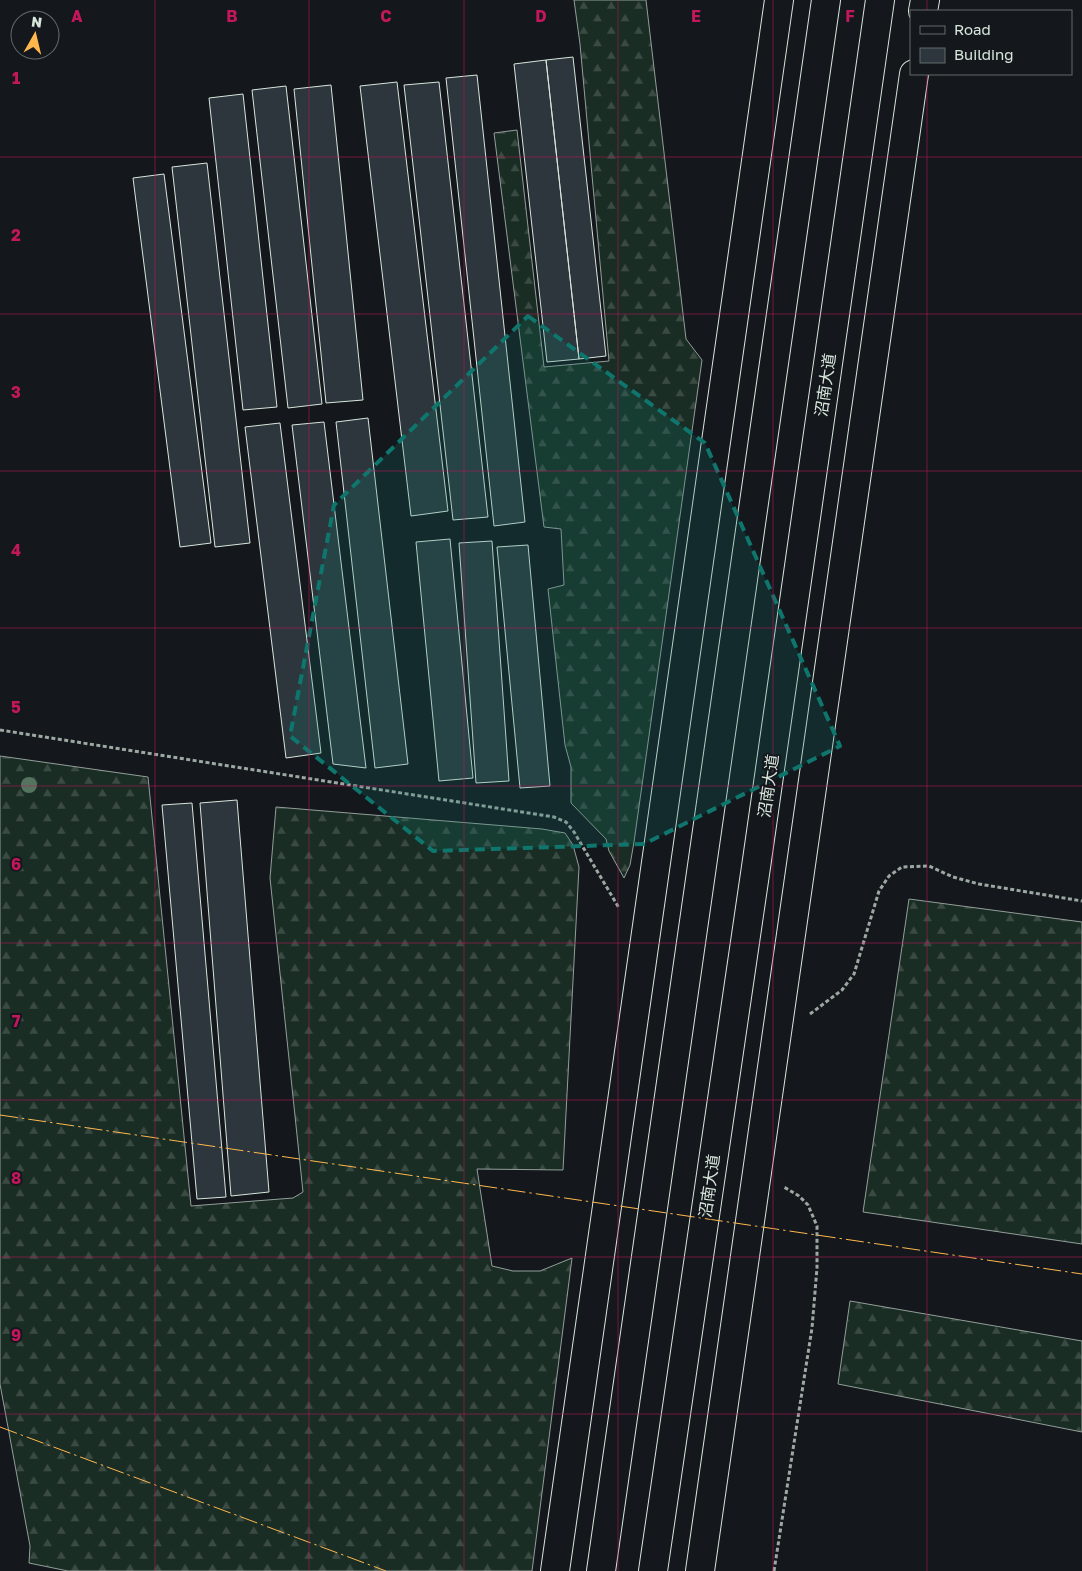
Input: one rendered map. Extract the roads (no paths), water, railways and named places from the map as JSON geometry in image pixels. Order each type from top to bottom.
[{"type":"main road","points":[[555,1571],[779,0]]},
{"type":"main road","points":[[601,1571],[826,0]]},
{"type":"main road","name":"沼南大道","points":[[653,1571],[880,0]]},
{"type":"main road","points":[[700,1571],[914,75]]}]
